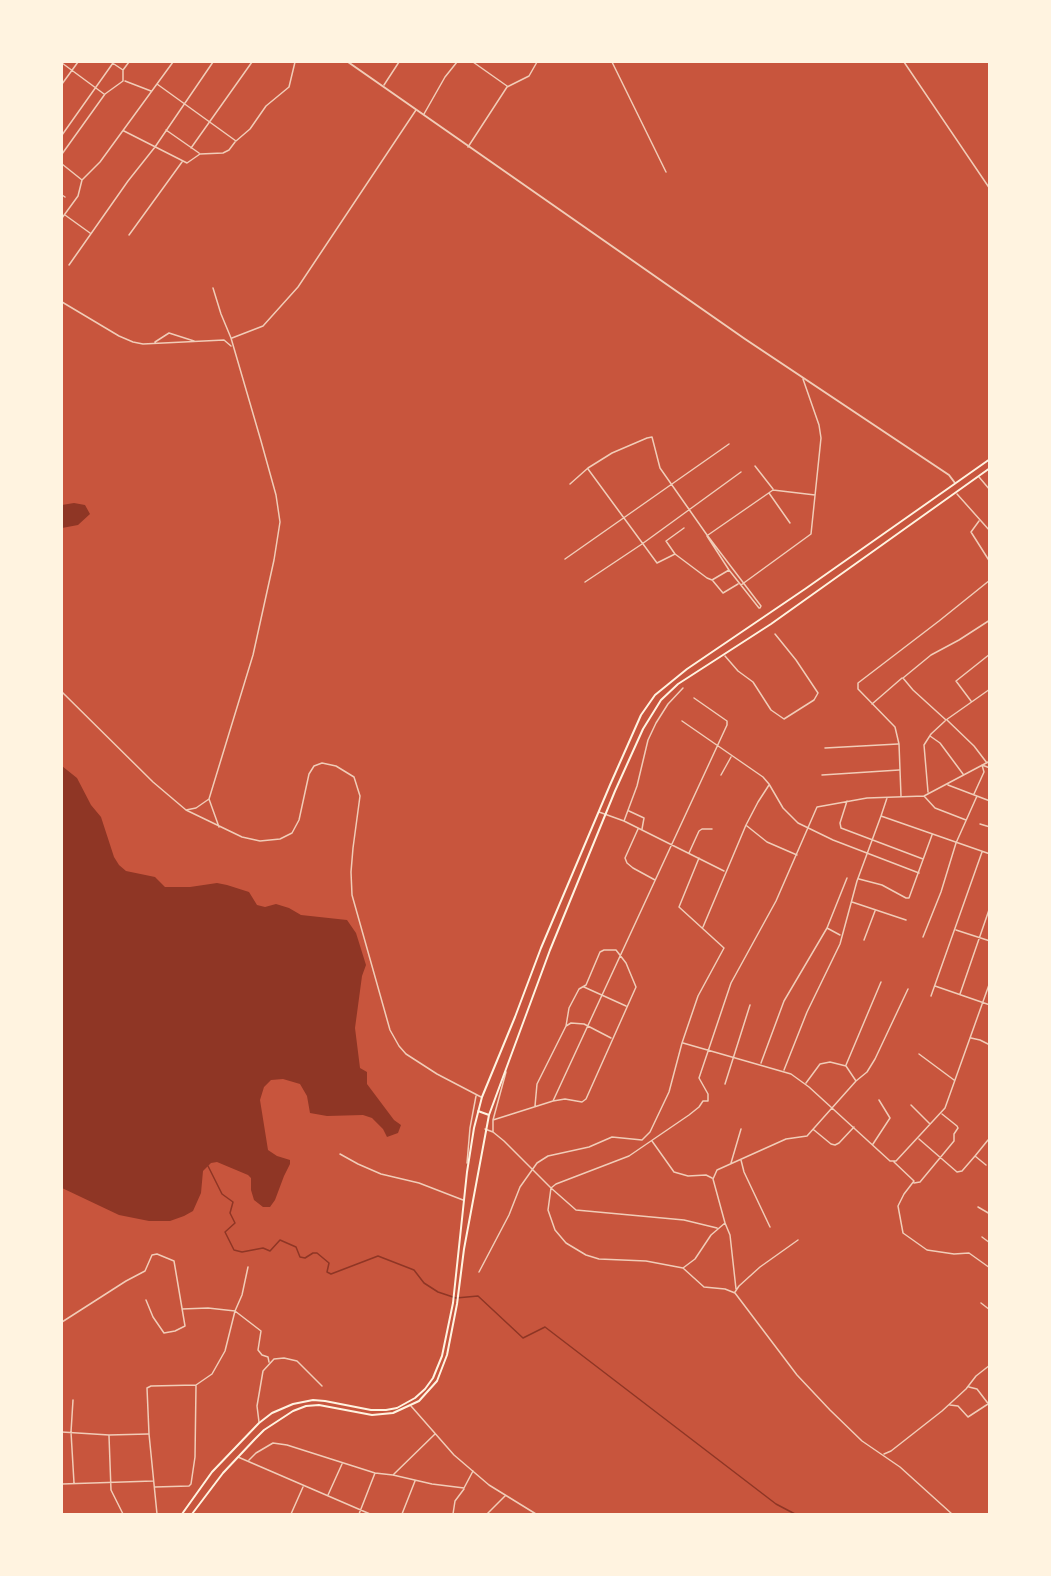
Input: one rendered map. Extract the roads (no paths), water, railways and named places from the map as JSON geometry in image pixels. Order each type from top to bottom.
[{"type":"main road","points":[[182,1515],[212,1472],[259,1423],[285,1407],[313,1400],[370,1410],[386,1410],[404,1405],[425,1389],[434,1378],[442,1356],[453,1303],[467,1172],[482,1097],[541,948],[599,812],[636,728],[655,695],[687,669],[990,459]]},
{"type":"main road","points":[[192,1515],[209,1490],[264,1430],[293,1411],[306,1406],[330,1406],[361,1413],[380,1415],[393,1413],[411,1406],[429,1392],[437,1381],[445,1361],[459,1294],[462,1261],[489,1115],[550,950],[606,814],[643,729],[661,700],[678,684],[724,655],[990,468]]},
{"type":"main road","points":[[885,533],[890,540]]},
{"type":"main road","points":[[478,1112],[489,1115]]},
{"type":"street","points":[[62,84],[78,62]]},
{"type":"street","points":[[62,135],[112,62],[123,70]]},
{"type":"street","points":[[123,81],[123,70],[129,62]]},
{"type":"street","points":[[62,218],[78,196],[82,180],[100,162],[173,62]]},
{"type":"street","points":[[69,265],[155,147],[213,62]]},
{"type":"street","points":[[191,148],[252,62]]},
{"type":"street","points":[[123,130],[183,162],[190,162],[200,154],[223,153],[250,129],[266,106],[289,87],[296,62]]},
{"type":"street","points":[[348,62],[803,378],[949,475],[955,483]]},
{"type":"street","points":[[383,86],[399,62]]},
{"type":"street","points":[[423,114],[445,77],[457,62]]},
{"type":"street","points":[[473,62],[507,87]]},
{"type":"street","points":[[468,147],[507,87],[529,76],[537,62]]},
{"type":"street","points":[[612,62],[666,172]]},
{"type":"street","points":[[904,62],[990,189]]},
{"type":"street","points":[[62,63],[105,94]]},
{"type":"street","points":[[123,81],[152,91]]},
{"type":"street","points":[[62,154],[105,94],[123,81]]},
{"type":"street","points":[[157,84],[236,141]]},
{"type":"street","points":[[231,338],[263,326],[298,287],[416,110]]},
{"type":"street","points":[[166,130],[200,154]]},
{"type":"street","points":[[129,235],[183,162]]},
{"type":"street","points":[[62,164],[82,180]]},
{"type":"street","points":[[64,215],[92,234]]},
{"type":"street","points":[[213,288],[231,338],[276,495],[280,522],[253,655],[209,799],[220,828]]},
{"type":"street","points":[[62,302],[133,342],[224,340],[233,347]]},
{"type":"street","points":[[224,340],[228,332]]},
{"type":"street","points":[[154,343],[169,333],[197,342]]},
{"type":"street","points":[[684,528],[666,541],[675,554],[712,580],[723,593],[741,584],[812,534],[821,438],[819,425],[803,378]]},
{"type":"street","points":[[570,484],[588,468],[623,447],[650,437],[653,439],[658,466],[671,483],[741,584],[760,608],[761,606],[741,584],[729,570],[707,535]]},
{"type":"street","points":[[565,559],[729,444]]},
{"type":"street","points":[[755,466],[773,490]]},
{"type":"street","points":[[588,468],[657,563],[675,554]]},
{"type":"street","points":[[585,582],[741,472]]},
{"type":"street","points":[[978,476],[990,490]]},
{"type":"street","points":[[707,535],[773,490],[816,495]]},
{"type":"street","points":[[956,492],[990,531]]},
{"type":"street","points":[[768,493],[790,523]]},
{"type":"street","points":[[980,520],[970,532],[990,562]]},
{"type":"street","points":[[712,580],[729,570]]},
{"type":"street","points":[[901,797],[899,744],[895,727],[871,705],[858,689],[858,683],[990,580]]},
{"type":"street","points":[[871,705],[931,655],[990,620]]},
{"type":"street","points":[[724,655],[738,671],[753,682],[771,710],[784,719],[814,700],[818,693],[775,634]]},
{"type":"street","points":[[972,702],[956,681],[990,654]]},
{"type":"street","points":[[551,1188],[629,1156],[690,1115],[702,1101],[709,1100],[706,1089],[699,1080],[731,983],[777,901],[818,807],[847,801],[924,796],[988,762],[903,678]]},
{"type":"street","points":[[624,821],[648,740],[668,704],[683,688]]},
{"type":"street","points":[[928,794],[924,746],[930,736],[946,720],[990,689]]},
{"type":"street","points":[[62,692],[153,782],[186,810],[242,837],[260,841],[280,839],[292,833],[299,820],[309,774],[314,766],[322,763],[336,766],[354,777],[360,796],[351,872],[352,895],[390,1030],[406,1054],[437,1074],[482,1097]]},
{"type":"street","points":[[553,1101],[728,722],[694,698]]},
{"type":"street","points":[[682,721],[747,765],[769,784],[789,816],[807,828],[919,873]]},
{"type":"street","points":[[930,736],[940,743],[964,775]]},
{"type":"street","points":[[825,748],[899,744]]},
{"type":"street","points":[[722,774],[732,756]]},
{"type":"street","points":[[982,765],[990,768]]},
{"type":"street","points":[[974,795],[984,772],[982,765]]},
{"type":"street","points":[[822,775],[900,770]]},
{"type":"street","points":[[703,928],[746,825],[769,784]]},
{"type":"street","points":[[946,784],[990,801]]},
{"type":"street","points":[[924,796],[935,808],[966,820]]},
{"type":"street","points":[[923,937],[941,892],[956,843],[977,796]]},
{"type":"street","points":[[784,1071],[807,1012],[840,944],[858,879],[887,798]]},
{"type":"street","points":[[186,810],[195,808],[209,799]]},
{"type":"street","points":[[847,801],[840,823],[841,828],[873,838],[924,860]]},
{"type":"street","points":[[629,810],[644,818],[642,830]]},
{"type":"street","points":[[599,812],[624,821],[725,871]]},
{"type":"street","points":[[881,816],[990,854]]},
{"type":"street","points":[[980,824],[990,827]]},
{"type":"street","points":[[746,825],[767,842],[798,855]]},
{"type":"street","points":[[638,829],[626,858],[627,863],[655,880]]},
{"type":"street","points":[[689,853],[702,829],[712,829]]},
{"type":"street","points":[[858,879],[882,885],[908,898],[911,896],[933,835]]},
{"type":"street","points":[[931,996],[982,852]]},
{"type":"street","points":[[479,1272],[509,1215],[520,1187],[540,1161],[548,1156],[589,1147],[608,1138],[635,1140],[645,1138],[669,1092],[682,1043],[700,990],[724,948],[679,907],[699,858]]},
{"type":"street","points":[[760,1064],[784,1001],[826,928],[847,878]]},
{"type":"street","points":[[851,902],[906,920]]},
{"type":"street","points":[[960,994],[990,907]]},
{"type":"street","points":[[864,940],[876,910]]},
{"type":"street","points":[[826,928],[841,935]]},
{"type":"street","points":[[955,929],[990,941]]},
{"type":"street","points":[[493,1120],[535,1107],[553,1101],[565,1099],[582,1102],[585,1099],[636,984],[621,955],[614,950],[602,950],[584,987],[579,989],[569,1008],[566,1026],[537,1084],[535,1107]]},
{"type":"street","points":[[846,1066],[881,981]]},
{"type":"street","points":[[893,1162],[898,1160],[941,1114],[990,982]]},
{"type":"street","points":[[934,986],[990,1005]]},
{"type":"street","points":[[584,987],[627,1007]]},
{"type":"street","points":[[735,1293],[730,1235],[713,1179],[717,1170],[786,1139],[807,1136],[856,1081],[867,1072],[908,989]]},
{"type":"street","points":[[725,1084],[750,1005]]},
{"type":"street","points":[[566,1026],[571,1023],[584,1024],[612,1038]]},
{"type":"street","points":[[969,1038],[990,1045]]},
{"type":"street","points":[[682,1043],[784,1071],[805,1083],[914,1183]]},
{"type":"street","points":[[493,1132],[493,1120],[511,1051]]},
{"type":"street","points":[[919,1054],[954,1080]]},
{"type":"street","points":[[805,1083],[823,1063],[830,1062],[846,1066],[856,1081]]},
{"type":"street","points":[[467,1172],[468,1144],[476,1095]]},
{"type":"street","points":[[873,1144],[890,1118],[879,1100]]},
{"type":"street","points":[[911,1105],[931,1125]]},
{"type":"street","points":[[941,1114],[958,1128],[954,1134],[954,1141],[920,1182],[908,1187],[898,1206],[903,1233],[927,1250],[954,1254],[969,1252],[990,1268]]},
{"type":"street","points":[[814,1129],[835,1145],[854,1127]]},
{"type":"street","points":[[485,1129],[504,1141],[576,1210],[676,1219],[717,1228]]},
{"type":"street","points":[[731,1164],[741,1130]]},
{"type":"street","points":[[918,1138],[959,1172],[988,1140]]},
{"type":"street","points":[[652,1140],[674,1172],[688,1176],[706,1175],[713,1179]]},
{"type":"street","points":[[340,1154],[381,1174],[419,1183],[464,1200]]},
{"type":"street","points":[[975,1156],[986,1166]]},
{"type":"street","points":[[741,1159],[744,1172],[770,1227]]},
{"type":"street","points":[[551,1188],[549,1218],[555,1230],[566,1243],[575,1249],[599,1259],[646,1261],[682,1268],[705,1287],[725,1289],[735,1293],[802,1381],[862,1441],[889,1458],[951,1514]]},
{"type":"street","points":[[978,1207],[990,1214]]},
{"type":"street","points":[[682,1268],[695,1259],[717,1228],[725,1222]]},
{"type":"street","points":[[982,1237],[990,1243]]},
{"type":"street","points":[[736,1289],[771,1258],[798,1240]]},
{"type":"street","points":[[62,1322],[145,1271],[152,1255],[157,1254],[174,1261],[185,1326],[164,1333],[153,1317],[146,1300]]},
{"type":"street","points":[[158,1515],[153,1481],[147,1388],[196,1385],[212,1374],[219,1364],[230,1337],[248,1267]]},
{"type":"street","points":[[981,1303],[990,1310]]},
{"type":"street","points":[[181,1309],[208,1308],[235,1311],[261,1331],[258,1350],[262,1355],[268,1357],[269,1362]]},
{"type":"street","points":[[259,1423],[257,1406],[261,1381],[263,1371],[269,1362],[279,1358],[297,1361],[322,1386]]},
{"type":"street","points":[[883,1454],[949,1405],[976,1376],[990,1365]]},
{"type":"street","points":[[154,1487],[191,1484],[195,1457],[196,1385]]},
{"type":"street","points":[[949,1405],[958,1406],[968,1418],[989,1405],[977,1389],[968,1387]]},
{"type":"street","points":[[73,1400],[71,1432],[74,1484]]},
{"type":"street","points":[[411,1406],[454,1455],[506,1496],[534,1514]]},
{"type":"street","points":[[62,1432],[109,1435],[149,1434]]},
{"type":"street","points":[[393,1475],[435,1434]]},
{"type":"street","points":[[109,1435],[112,1494],[123,1515]]},
{"type":"street","points":[[249,1460],[273,1443],[287,1445],[375,1473],[464,1488]]},
{"type":"street","points":[[887,1453],[889,1458]]},
{"type":"street","points":[[238,1457],[370,1515]]},
{"type":"street","points":[[327,1496],[342,1463]]},
{"type":"street","points":[[453,1515],[456,1501],[473,1471]]},
{"type":"street","points":[[359,1515],[375,1473]]},
{"type":"street","points":[[62,1484],[153,1481]]},
{"type":"street","points":[[402,1515],[416,1481]]},
{"type":"street","points":[[291,1515],[303,1486]]},
{"type":"street","points":[[488,1515],[506,1496]]},
{"type":"waterway","points":[[208,1166],[222,1194],[233,1202],[230,1213],[235,1223],[225,1232],[234,1250],[242,1252],[263,1248],[270,1251],[280,1240],[296,1247],[300,1257],[305,1258],[317,1253],[329,1263],[327,1272],[331,1274],[378,1256],[414,1270],[424,1283],[438,1292],[456,1298],[478,1296],[523,1338],[545,1327],[776,1504],[795,1514]]}]
